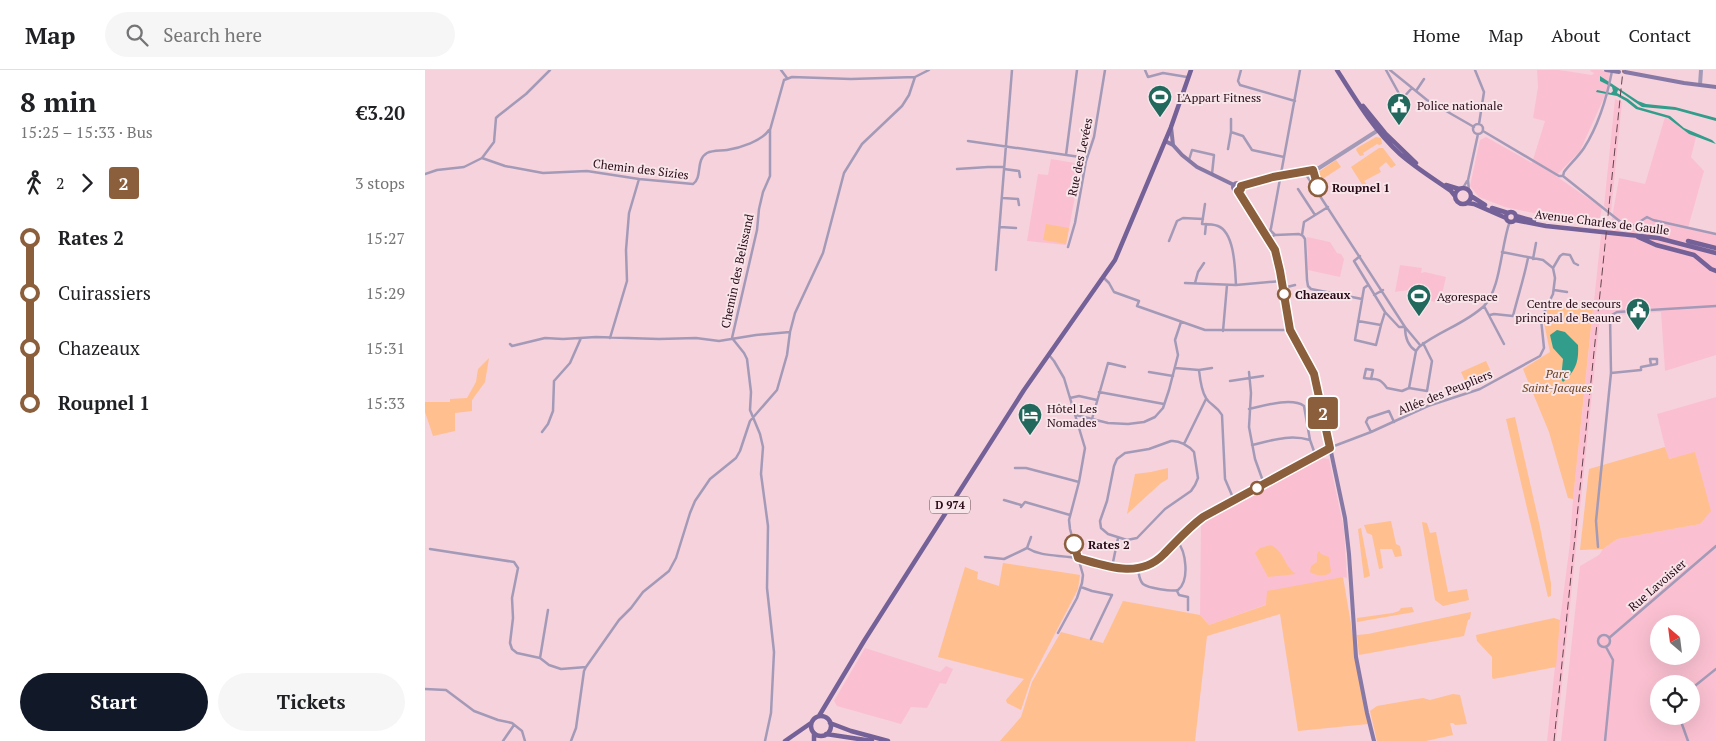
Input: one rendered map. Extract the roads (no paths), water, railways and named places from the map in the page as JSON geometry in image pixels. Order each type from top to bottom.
[{"type":"main road","name":"D 974","points":[[819,716],[969,474],[1047,354],[1103,278],[1119,251],[1171,127],[1191,70]]},
{"type":"main road","points":[[1339,70],[1379,130],[1405,159],[1451,191],[1460,203],[1467,202],[1471,196],[1469,191],[1445,184],[1415,163],[1379,130]]},
{"type":"main road","points":[[1606,70],[1619,72]]},
{"type":"main road","points":[[1625,72],[1716,86]]},
{"type":"main road","points":[[1171,127],[1173,145]]},
{"type":"main road","points":[[1165,141],[1173,145],[1197,167],[1234,185],[1238,183],[1241,186],[1241,189],[1238,191]]},
{"type":"main road","points":[[1234,185],[1234,190],[1238,191],[1268,232],[1277,257],[1290,330],[1314,374],[1347,535],[1357,666],[1375,741]]},
{"type":"main road","points":[[1455,196],[1461,189]]},
{"type":"main road","name":"Avenue Charles de Gaulle","points":[[1471,196],[1482,204],[1511,218],[1618,230],[1681,240],[1716,248]]},
{"type":"main road","name":"Avenue Charles de Gaulle","points":[[1467,202],[1511,218],[1555,227],[1632,234],[1674,241],[1716,253]]},
{"type":"main road","points":[[1632,234],[1656,245],[1695,255],[1716,271]]},
{"type":"main road","name":"D 974","points":[[829,720],[827,711],[833,692]]},
{"type":"main road","points":[[785,741],[819,716],[851,731],[888,741]]},
{"type":"main road","points":[[818,741],[830,729],[829,720]]},
{"type":"main road","points":[[811,722],[814,741]]},
{"type":"main road","points":[[794,735],[806,730],[825,735],[872,741]]},
{"type":"street","points":[[425,174],[437,170],[464,167],[482,158],[494,142],[496,118],[527,94],[551,70]]},
{"type":"street","points":[[781,70],[787,78],[873,79],[915,77],[929,70]]},
{"type":"street","points":[[996,270],[1012,70]]},
{"type":"street","points":[[1066,155],[1077,70]]},
{"type":"street","name":"Rue des Levées","points":[[1068,247],[1075,223],[1087,158],[1094,137],[1105,70]]},
{"type":"street","points":[[1145,70],[1148,77],[1163,73],[1189,78]]},
{"type":"street","points":[[1241,70],[1238,80],[1240,85],[1295,101]]},
{"type":"street","points":[[1275,235],[1268,232],[1285,157],[1300,70]]},
{"type":"street","points":[[1386,70],[1402,99],[1412,88]]},
{"type":"street","points":[[1390,70],[1431,102],[1474,127],[1474,131],[1478,134]]},
{"type":"street","points":[[1475,70],[1484,92],[1479,124],[1482,126],[1483,131],[1559,176],[1563,176],[1619,221],[1633,226],[1647,217],[1716,234]]},
{"type":"street","points":[[1700,85],[1701,70]]},
{"type":"street","points":[[1563,176],[1564,172],[1586,144],[1597,122],[1607,94],[1611,71]]},
{"type":"street","points":[[571,741],[576,728],[586,667],[619,620],[643,592],[669,571],[689,512],[695,501],[710,479],[736,458],[750,421],[777,390],[787,355],[789,332],[795,313],[823,253],[844,172],[863,144],[901,106],[909,95],[915,77]]},
{"type":"street","name":"Chemin des Belissand","points":[[765,741],[771,713],[774,652],[767,588],[768,526],[761,474],[763,447],[754,416],[750,410],[751,392],[747,358],[732,338],[757,230],[761,200],[770,176],[768,134],[781,87],[787,78]]},
{"type":"street","points":[[1417,92],[1424,79]]},
{"type":"street","points":[[1228,149],[1231,119]]},
{"type":"street","points":[[1474,127],[1479,124]]},
{"type":"street","points":[[1241,186],[1281,175],[1305,173],[1313,170],[1326,164],[1379,130]]},
{"type":"street","points":[[1469,191],[1468,180],[1478,134],[1483,131]]},
{"type":"street","points":[[1231,132],[1243,136],[1254,151],[1285,157]]},
{"type":"street","name":"Chemin des Sizies","points":[[482,158],[505,166],[543,173],[587,171],[639,179],[693,184],[698,178],[702,159],[708,152],[734,149],[768,134]]},
{"type":"street","points":[[968,141],[1087,158]]},
{"type":"street","points":[[1189,161],[1192,150],[1214,155],[1212,174]]},
{"type":"street","points":[[957,169],[989,166],[1019,171],[1020,177]]},
{"type":"street","points":[[1313,170],[1321,196]]},
{"type":"street","points":[[1305,173],[1383,290],[1405,327],[1419,347],[1432,360],[1427,391],[1409,388],[1402,391],[1387,388],[1383,381],[1364,378],[1366,369],[1373,370],[1371,379]]},
{"type":"street","points":[[610,338],[627,281],[626,250],[629,212],[639,179]]},
{"type":"street","points":[[1461,189],[1468,180]]},
{"type":"street","points":[[1298,189],[1315,215]]},
{"type":"street","points":[[1002,198],[1018,199],[1019,205]]},
{"type":"street","points":[[1205,204],[1202,224],[1221,228],[1228,235],[1234,260],[1236,285]]},
{"type":"street","points":[[1329,207],[1304,222],[1302,235],[1305,240],[1308,286],[1362,299]]},
{"type":"street","points":[[1169,241],[1177,220],[1183,218],[1203,219]]},
{"type":"street","points":[[1405,327],[1406,337],[1412,348],[1419,347],[1466,320],[1484,306],[1493,291],[1511,218]]},
{"type":"street","points":[[1205,234],[1206,224]]},
{"type":"street","points":[[1000,227],[1016,228]]},
{"type":"street","points":[[1269,238],[1275,235],[1302,235]]},
{"type":"street","points":[[1533,259],[1536,242]]},
{"type":"street","points":[[1502,252],[1546,262],[1553,268],[1563,254],[1570,255],[1574,263],[1578,264]]},
{"type":"street","points":[[1360,256],[1353,262],[1385,312],[1399,327],[1405,327]]},
{"type":"street","points":[[1490,316],[1494,314],[1513,316],[1518,294],[1523,286],[1528,258]]},
{"type":"street","points":[[1195,283],[1198,272],[1205,263]]},
{"type":"street","name":"Allée des Peupliers","points":[[1138,569],[1155,562],[1197,521],[1316,454],[1428,406],[1480,389],[1540,356],[1544,348],[1541,319],[1553,290],[1555,278],[1553,268]]},
{"type":"street","points":[[1103,278],[1109,283],[1114,292],[1139,301],[1137,306],[1205,330],[1290,330]]},
{"type":"street","points":[[1185,283],[1236,285],[1282,281]]},
{"type":"street","points":[[1223,331],[1227,285]]},
{"type":"street","points":[[1283,288],[1295,285]]},
{"type":"street","points":[[1368,285],[1364,288],[1355,340],[1377,344],[1385,312]]},
{"type":"street","points":[[1374,295],[1383,290]]},
{"type":"street","points":[[1553,290],[1567,292]]},
{"type":"street","points":[[1484,306],[1505,344]]},
{"type":"street","points":[[1598,547],[1596,521],[1611,373],[1610,316],[1617,312],[1716,306]]},
{"type":"street","points":[[1358,321],[1381,325]]},
{"type":"street","points":[[1076,415],[1118,424],[1144,422],[1155,417],[1164,404],[1173,376],[1178,355],[1175,340],[1181,322]]},
{"type":"street","points":[[510,344],[512,346],[545,338],[587,337],[696,338],[719,341],[789,332]]},
{"type":"street","points":[[542,432],[548,424],[553,411],[554,381],[571,363],[581,338]]},
{"type":"street","points":[[1409,388],[1419,347]]},
{"type":"street","points":[[1047,354],[1063,375],[1085,448],[1079,482],[1070,515],[1070,529],[1083,575],[1081,587],[1058,633]]},
{"type":"street","points":[[1080,427],[1090,418],[1108,363],[1125,367]]},
{"type":"street","points":[[1611,373],[1641,370],[1641,367],[1651,365]]},
{"type":"street","points":[[1175,368],[1199,370],[1213,368]]},
{"type":"street","points":[[1199,370],[1202,389],[1206,399],[1218,407],[1222,415],[1225,479],[1234,500]]},
{"type":"street","points":[[1149,372],[1173,376]]},
{"type":"street","points":[[1249,372],[1251,393],[1249,427],[1255,459],[1264,484]]},
{"type":"street","points":[[1230,381],[1263,376]]},
{"type":"street","points":[[1099,392],[1164,404]]},
{"type":"street","points":[[1070,398],[1079,396],[1097,400]]},
{"type":"street","points":[[1184,444],[1206,399]]},
{"type":"street","points":[[1249,410],[1271,404],[1300,403],[1303,406],[1310,440],[1316,454]]},
{"type":"street","points":[[1371,432],[1366,422],[1368,418],[1389,411],[1394,422]]},
{"type":"street","points":[[1252,445],[1290,436],[1299,436],[1310,440]]},
{"type":"street","points":[[1171,440],[1184,444],[1193,450],[1198,478],[1194,488],[1165,509],[1137,538],[1131,540],[1118,538],[1103,531],[1100,521],[1117,459],[1125,453],[1153,448],[1171,440]]},
{"type":"street","points":[[1015,468],[1025,468],[1079,482]]},
{"type":"street","points":[[1004,500],[1021,506],[1025,502],[1070,515]]},
{"type":"street","points":[[985,557],[1004,559],[1027,548],[1031,537]]},
{"type":"street","points":[[1112,567],[1118,538]]},
{"type":"street","points":[[1177,540],[1181,547],[1185,566],[1183,585],[1177,591]]},
{"type":"street","name":"Rue Lavoisier","points":[[1609,638],[1716,546]]},
{"type":"street","points":[[1027,548],[1043,554],[1078,558],[1124,569],[1138,569],[1140,580],[1145,585],[1177,591],[1179,595],[1189,597],[1188,610]]},
{"type":"street","points":[[431,549],[517,564],[518,568],[512,598],[511,646],[517,653],[540,658],[549,665],[561,669],[586,667]]},
{"type":"street","points":[[1081,587],[1091,591],[1109,593],[1112,596],[1091,639]]},
{"type":"street","points":[[540,658],[548,610]]},
{"type":"street","points":[[1603,635],[1609,638],[1609,643],[1606,647],[1599,646],[1598,639],[1603,635]]},
{"type":"street","points":[[1605,741],[1613,660],[1606,647]]},
{"type":"street","points":[[1700,682],[1716,669]]},
{"type":"street","points":[[425,689],[446,690],[475,711],[514,725],[522,732],[525,741]]},
{"type":"street","points":[[503,741],[514,725]]},
{"type":"street","points":[[1682,725],[1688,741]]},
{"type":"railway","points":[[1554,741],[1623,70]]},
{"type":"place","name":"L'Appart Fitness","points":[[1160,118]]},
{"type":"place","name":"Police nationale","points":[[1399,126]]},
{"type":"place","name":"Roupnel 1","points":[[1318,187]]},
{"type":"place","name":"Chazeaux","points":[[1284,294]]},
{"type":"place","name":"Agorespace","points":[[1419,317]]},
{"type":"place","name":"Centre de secours principal de Beaune","points":[[1638,331]]},
{"type":"place","name":"Hôtel Les Nomades","points":[[1030,436]]},
{"type":"place","name":"Rates 2","points":[[1074,544]]},
{"type":"park label","name":"Parc Saint-Jacques","points":[[1557,380]]}]
